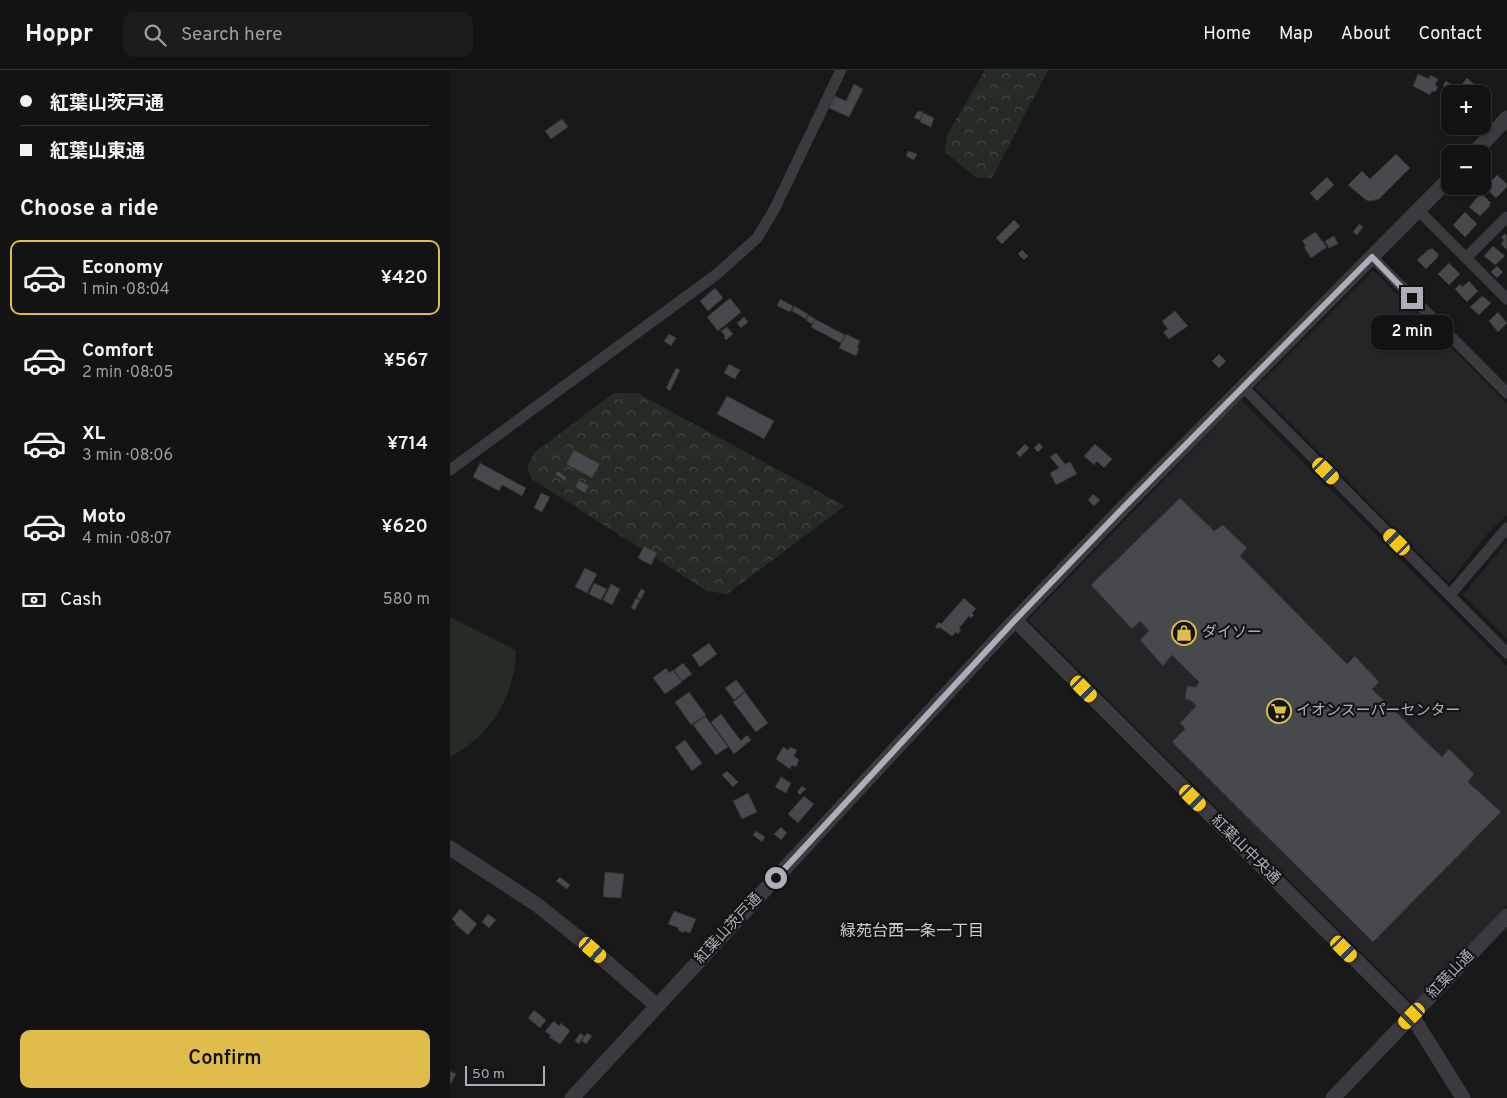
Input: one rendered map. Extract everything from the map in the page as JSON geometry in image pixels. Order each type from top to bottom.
[{"type":"street","points":[[450,470],[717,274],[757,238],[774,210],[841,70]]},
{"type":"street","points":[[1482,145],[1507,118]]},
{"type":"street","name":"紅葉山茨戸通","points":[[572,1098],[1015,620],[1242,386],[1441,188]]},
{"type":"street","points":[[1419,211],[1507,299]]},
{"type":"street","points":[[1466,258],[1507,216]]},
{"type":"street","points":[[1372,257],[1507,393]]},
{"type":"street","points":[[1242,386],[1507,653]]},
{"type":"street","points":[[1450,595],[1507,528]]},
{"type":"street","name":"紅葉山中央通","points":[[1015,620],[1412,1016],[1463,1098]]},
{"type":"street","points":[[450,848],[536,904],[580,939],[656,1006]]},
{"type":"street","name":"紅葉山通","points":[[1333,1098],[1507,916]]},
{"type":"shaded area","points":[[1373,270],[1507,404],[1507,515],[1489,532],[1449,583],[1255,388]]},
{"type":"shaded area","points":[[1241,400],[1507,666],[1507,905],[1413,1004],[1028,620]]},
{"type":"shaded area","points":[[1507,542],[1507,639],[1463,595]]},
{"type":"green space","points":[[985,70],[1048,70],[992,178],[977,178],[945,152],[947,135]]},
{"type":"green space","points":[[614,393],[637,393],[845,506],[727,594],[707,591],[532,479],[527,468],[534,453]]},
{"type":"green space","points":[[450,617],[516,650],[515,667],[511,683],[498,713],[489,725],[465,748],[450,757]]},
{"type":"building","points":[[1418,74],[1429,79],[1430,75],[1438,79],[1435,85],[1438,87],[1435,92],[1432,91],[1430,95],[1413,86]]},
{"type":"building","points":[[1467,78],[1475,85],[1461,85]]},
{"type":"building","points":[[1446,81],[1452,85],[1443,85]]},
{"type":"building","points":[[854,84],[863,89],[849,117],[829,108],[835,96],[846,101]]},
{"type":"building","points":[[918,111],[923,112],[920,120],[914,118]]},
{"type":"building","points":[[923,113],[934,118],[931,127],[920,122]]},
{"type":"building","points":[[562,119],[568,127],[551,139],[545,131]]},
{"type":"building","points":[[908,151],[917,154],[914,160],[906,156]]},
{"type":"building","points":[[1396,154],[1410,168],[1379,199],[1366,200],[1348,185],[1362,171],[1370,179]]},
{"type":"building","points":[[1497,175],[1507,184],[1507,187],[1496,198],[1491,193],[1491,181]]},
{"type":"building","points":[[1327,177],[1334,185],[1317,201],[1310,193]]},
{"type":"building","points":[[1479,195],[1483,195],[1491,203],[1480,216],[1469,207]]},
{"type":"building","points":[[1465,212],[1477,224],[1465,237],[1453,225]]},
{"type":"building","points":[[1014,220],[1020,226],[1002,244],[996,238]]},
{"type":"building","points":[[1359,224],[1363,227],[1357,235],[1353,232]]},
{"type":"building","points":[[1315,232],[1327,247],[1311,258],[1302,241]]},
{"type":"building","points":[[1505,234],[1507,236],[1507,250],[1501,244],[1504,240],[1501,237]]},
{"type":"building","points":[[1334,236],[1338,244],[1329,248],[1325,241]]},
{"type":"building","points":[[1493,246],[1505,256],[1495,265],[1484,256]]},
{"type":"building","points":[[1432,248],[1439,255],[1426,269],[1417,260]]},
{"type":"building","points":[[1022,250],[1028,256],[1024,260],[1018,254]]},
{"type":"building","points":[[1449,263],[1460,274],[1449,285],[1438,274]]},
{"type":"building","points":[[1497,266],[1503,272],[1497,278],[1491,272]]},
{"type":"building","points":[[1469,281],[1478,291],[1467,302],[1455,289],[1460,284],[1462,287]]},
{"type":"building","points":[[715,288],[723,298],[708,311],[700,301]]},
{"type":"building","points":[[1482,296],[1491,303],[1479,315],[1470,307]]},
{"type":"building","points":[[730,298],[741,312],[718,331],[707,317]]},
{"type":"building","points":[[780,299],[793,306],[790,312],[777,306]]},
{"type":"building","points":[[794,306],[808,314],[806,319],[792,311]]},
{"type":"building","points":[[1175,311],[1188,326],[1169,339],[1163,332],[1168,329],[1162,321]]},
{"type":"building","points":[[1498,312],[1507,323],[1498,332],[1489,321]]},
{"type":"building","points":[[809,315],[815,319],[812,324],[806,320]]},
{"type":"building","points":[[744,317],[748,322],[741,328],[737,323]]},
{"type":"building","points":[[815,319],[845,335],[841,343],[811,327]]},
{"type":"building","points":[[727,327],[733,334],[726,340],[721,331]]},
{"type":"building","points":[[669,334],[676,338],[671,346],[664,341]]},
{"type":"building","points":[[846,334],[860,341],[856,356],[839,348]]},
{"type":"building","points":[[1219,354],[1226,361],[1219,368],[1212,361]]},
{"type":"building","points":[[729,364],[740,370],[735,379],[724,373]]},
{"type":"building","points":[[676,368],[680,370],[670,391],[666,388]]},
{"type":"building","points":[[727,396],[774,421],[764,439],[717,414]]},
{"type":"building","points":[[1039,443],[1043,447],[1038,452],[1034,448]]},
{"type":"building","points":[[1025,444],[1029,448],[1020,457],[1016,453]]},
{"type":"building","points":[[1095,444],[1112,459],[1104,468],[1097,461],[1094,465],[1084,456]]},
{"type":"building","points":[[574,450],[600,464],[592,478],[566,464]]},
{"type":"building","points":[[1056,453],[1065,464],[1070,462],[1077,474],[1056,485],[1050,473],[1059,468],[1050,457]]},
{"type":"building","points":[[480,463],[526,488],[522,496],[502,485],[499,491],[473,477]]},
{"type":"building","points":[[558,471],[567,478],[565,481],[555,474]]},
{"type":"building","points":[[579,480],[589,486],[585,493],[575,487]]},
{"type":"building","points":[[541,493],[550,497],[542,512],[534,508]]},
{"type":"building","points":[[1093,494],[1100,500],[1094,506],[1088,500]]},
{"type":"building","points":[[1180,498],[1214,531],[1223,525],[1247,548],[1240,556],[1347,664],[1355,656],[1379,682],[1372,689],[1442,757],[1449,749],[1474,774],[1468,782],[1501,812],[1373,942],[1172,742],[1185,729],[1180,723],[1196,706],[1192,701],[1185,699],[1187,686],[1196,687],[1199,682],[1172,655],[1163,666],[1140,640],[1149,631],[1140,621],[1132,629],[1091,585]]},
{"type":"building","points":[[644,546],[657,553],[651,565],[638,558]]},
{"type":"building","points":[[585,568],[597,574],[587,593],[575,587]]},
{"type":"building","points":[[594,583],[607,589],[601,600],[589,594]]},
{"type":"building","points":[[611,584],[620,589],[612,605],[603,600]]},
{"type":"building","points":[[641,589],[645,591],[641,599],[637,597]]},
{"type":"building","points":[[636,598],[640,600],[635,610],[631,608]]},
{"type":"building","points":[[964,598],[976,609],[972,613],[974,615],[971,618],[969,616],[959,628],[961,630],[958,634],[956,632],[952,636],[939,627],[938,629],[935,627],[939,622],[941,624]]},
{"type":"building","points":[[709,643],[717,654],[700,667],[692,655]]},
{"type":"building","points":[[683,663],[692,674],[682,681],[674,670]]},
{"type":"building","points":[[666,668],[669,673],[673,670],[682,682],[665,694],[653,678]]},
{"type":"building","points":[[736,680],[745,691],[734,700],[725,688]]},
{"type":"building","points":[[689,692],[706,715],[691,725],[675,702]]},
{"type":"building","points":[[745,692],[768,723],[756,732],[733,702]]},
{"type":"building","points":[[721,714],[741,741],[747,735],[751,740],[734,754],[711,722]]},
{"type":"building","points":[[705,716],[728,747],[716,755],[693,725]]},
{"type":"building","points":[[685,740],[702,763],[692,771],[675,747]]},
{"type":"building","points":[[783,747],[788,750],[790,747],[797,750],[794,756],[799,760],[796,767],[792,765],[790,769],[776,759]]},
{"type":"building","points":[[727,771],[738,782],[733,787],[722,775]]},
{"type":"building","points":[[781,777],[791,783],[786,793],[775,787]]},
{"type":"building","points":[[802,786],[806,789],[800,795],[797,792]]},
{"type":"building","points":[[748,793],[757,812],[742,819],[733,801]]},
{"type":"building","points":[[804,796],[814,804],[798,823],[788,814]]},
{"type":"building","points":[[781,827],[787,833],[781,840],[774,834]]},
{"type":"building","points":[[756,831],[765,837],[762,842],[753,835]]},
{"type":"building","points":[[605,872],[624,874],[621,898],[603,897]]},
{"type":"building","points":[[560,877],[570,885],[567,889],[556,881]]},
{"type":"building","points":[[460,909],[477,924],[468,935],[452,919]]},
{"type":"building","points":[[674,911],[696,919],[690,933],[684,931],[683,933],[678,930],[679,928],[668,924]]},
{"type":"building","points":[[488,914],[496,920],[489,928],[482,922]]},
{"type":"building","points":[[534,1010],[546,1020],[540,1028],[528,1018]]},
{"type":"building","points":[[554,1021],[559,1026],[561,1023],[570,1031],[560,1044],[549,1037],[551,1036],[545,1031]]},
{"type":"building","points":[[580,1033],[584,1036],[579,1044],[575,1041]]},
{"type":"building","points":[[587,1033],[592,1036],[586,1044],[582,1041]]},
{"type":"building","points":[[450,1071],[456,1074],[450,1085]]},
{"type":"place","name":"ダイソー","points":[[1184,633]]},
{"type":"place","name":"イオンスーパーセンター","points":[[1279,711]]},
{"type":"district","name":"緑苑台西一条一丁目","points":[[912,932]]},
{"type":"route","points":[[776,878],[1015,620],[1272,356],[1372,257],[1412,298]]}]
